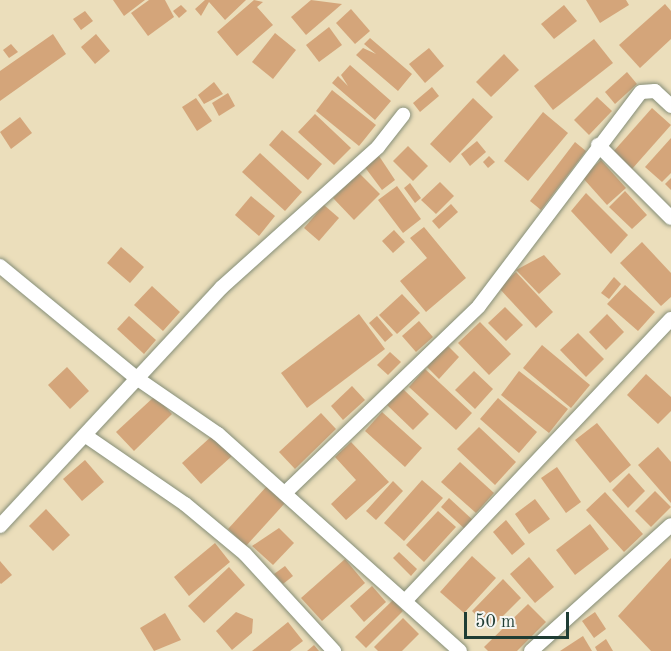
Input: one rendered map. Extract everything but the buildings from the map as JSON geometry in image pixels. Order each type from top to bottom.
[{"type":"street","points":[[285,493],[479,306],[598,145],[641,92],[655,91],[671,106]]},
{"type":"street","points":[[0,526],[86,436],[135,377],[221,288],[378,147],[403,116]]},
{"type":"street","points":[[598,145],[671,218]]},
{"type":"street","points":[[0,266],[135,377],[218,434],[406,600],[460,651]]},
{"type":"street","points":[[406,600],[671,320]]},
{"type":"street","points":[[86,436],[185,504],[245,554],[334,651]]},
{"type":"street","points":[[531,651],[671,525]]}]
